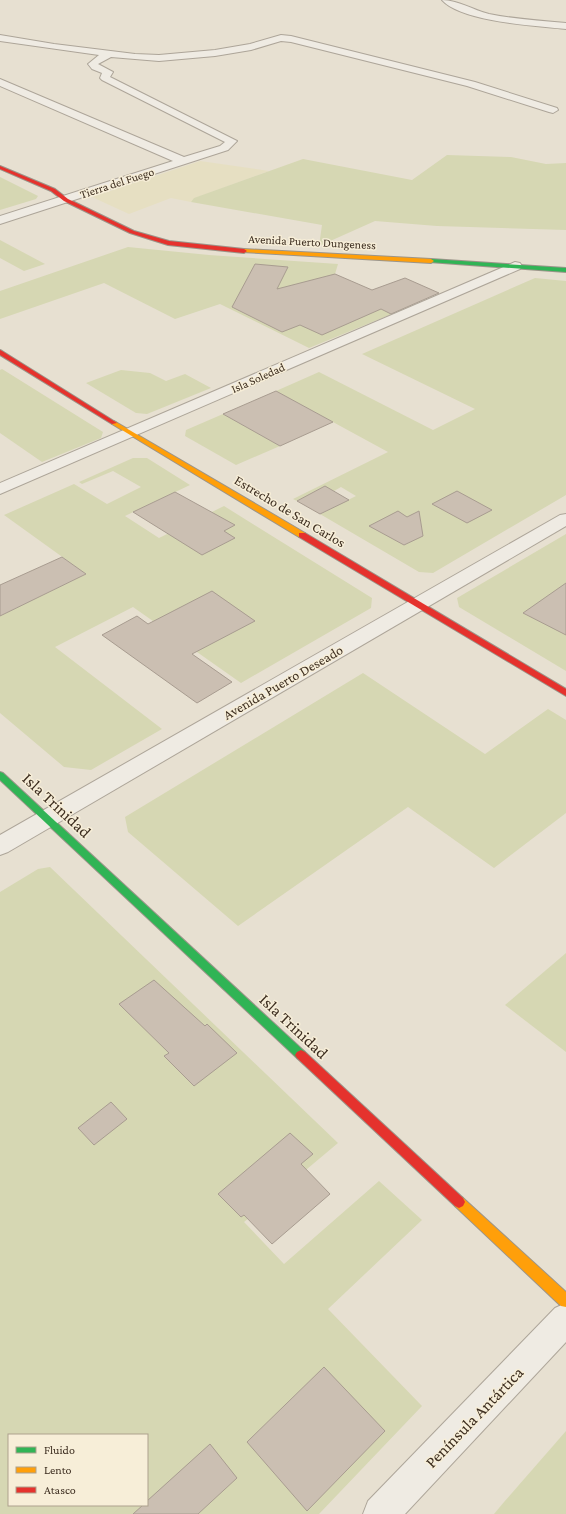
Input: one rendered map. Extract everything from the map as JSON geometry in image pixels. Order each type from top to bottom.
[{"type":"street","points":[[446,0],[455,7],[480,14],[528,23],[566,26]]},
{"type":"street","points":[[0,38],[54,48],[159,58],[215,53],[250,47],[281,38],[291,39],[471,84],[553,110]]},
{"type":"street","name":"Tierra del Fuego","points":[[0,220],[224,148],[232,141],[105,78],[108,72],[95,67],[93,64],[108,54]]},
{"type":"street","points":[[0,82],[184,161]]},
{"type":"street","name":"Avenida Puerto Dungeness","points":[[0,167],[53,190],[66,200],[132,232],[168,243],[244,250],[566,270]]},
{"type":"street","name":"Isla Soledad","points":[[0,489],[515,266]]},
{"type":"street","name":"Estrecho de San Carlos","points":[[0,352],[131,433],[566,693]]},
{"type":"street","name":"Avenida Puerto Deseado","points":[[0,846],[566,519]]},
{"type":"street","name":"Isla Trinidad","points":[[0,775],[566,1301]]},
{"type":"street","name":"Península Antártica","points":[[381,1514],[566,1319]]},
{"type":"shaded area","points":[[200,161],[269,171],[195,198],[191,202],[171,198],[129,214],[92,197]]},
{"type":"green space","points":[[447,155],[511,157],[546,164],[566,163],[566,230],[437,226],[375,221],[319,246],[322,225],[191,202],[194,198],[303,159],[412,180]]},
{"type":"green space","points":[[0,177],[38,196],[36,199],[0,210]]},
{"type":"green space","points":[[0,240],[45,264],[24,271],[0,258]]},
{"type":"green space","points":[[128,247],[209,255],[338,264],[335,274],[316,280],[392,314],[309,348],[220,304],[175,319],[104,283],[0,319],[0,291]]},
{"type":"green space","points":[[535,278],[566,281],[566,495],[433,573],[419,572],[320,514],[356,496],[341,487],[334,491],[325,487],[297,501],[293,499],[388,452],[276,391],[319,372],[433,430],[475,409],[362,354]],"holes":[[[370,526],[422,536],[404,545]]]},
{"type":"green space","points":[[2,369],[103,432],[101,438],[42,462],[0,433],[0,370]]},
{"type":"green space","points":[[121,370],[150,373],[166,381],[185,374],[211,388],[147,414],[136,413],[86,383]]},
{"type":"green space","points":[[223,414],[280,446],[236,465],[185,436],[186,430]]},
{"type":"green space","points":[[133,458],[147,458],[190,485],[125,516],[159,538],[224,506],[372,598],[371,608],[241,683],[133,607],[55,647],[162,729],[91,770],[64,767],[0,713],[0,610],[4,614],[86,574],[4,515],[74,484],[107,504],[141,487],[113,471],[82,484],[79,482]]},
{"type":"green space","points":[[566,534],[566,671],[459,607],[457,598]]},
{"type":"green space","points":[[363,673],[485,754],[548,709],[566,720],[566,813],[494,868],[408,807],[238,926],[128,832],[125,817]]},
{"type":"green space","points":[[50,867],[338,1143],[244,1222],[284,1264],[379,1181],[422,1220],[328,1309],[422,1406],[319,1514],[0,1514],[0,892],[38,869]]},
{"type":"green space","points":[[566,953],[566,1052],[505,1005]]},
{"type":"green space","points":[[566,1431],[566,1514],[494,1514],[504,1502]]},
{"type":"building","points":[[255,264],[288,267],[277,289],[335,274],[372,290],[405,278],[439,293],[391,314],[381,309],[322,335],[300,325],[282,332],[232,307]]},
{"type":"building","points":[[276,391],[333,422],[280,446],[223,414]]},
{"type":"building","points":[[325,486],[349,500],[320,514],[297,501]]},
{"type":"building","points":[[457,491],[492,510],[467,523],[432,504]]},
{"type":"building","points":[[175,492],[235,525],[224,531],[235,538],[202,555],[133,512]]},
{"type":"building","points":[[398,511],[407,517],[419,511],[423,536],[404,545],[369,526]]},
{"type":"building","points":[[62,557],[86,574],[0,616],[0,585]]},
{"type":"building","points":[[566,583],[566,635],[523,613]]},
{"type":"building","points":[[212,591],[255,621],[192,654],[232,682],[197,703],[102,635],[137,616],[148,624]]},
{"type":"building","points":[[154,980],[205,1026],[207,1024],[237,1053],[194,1086],[164,1056],[169,1053],[119,1004]]},
{"type":"building","points":[[111,1102],[127,1119],[94,1145],[78,1128]]},
{"type":"building","points":[[290,1133],[313,1154],[301,1164],[330,1194],[272,1244],[244,1215],[241,1217],[218,1194]]},
{"type":"building","points":[[324,1367],[385,1431],[307,1511],[247,1442]]},
{"type":"building","points":[[210,1444],[237,1478],[198,1514],[133,1514],[142,1506],[148,1506],[148,1500]]},
{"type":"traffic: fast","points":[[431,261],[566,270]]},
{"type":"traffic: fast","points":[[0,775],[301,1055]]},
{"type":"traffic: slow","points":[[244,251],[431,261]]},
{"type":"traffic: slow","points":[[114,423],[302,535]]},
{"type":"traffic: slow","points":[[459,1202],[566,1301]]},
{"type":"traffic: jam","points":[[0,167],[53,190],[66,200],[132,232],[168,243],[244,251]]},
{"type":"traffic: jam","points":[[0,352],[114,423]]},
{"type":"traffic: jam","points":[[302,535],[566,693]]},
{"type":"traffic: jam","points":[[301,1055],[459,1202]]}]
